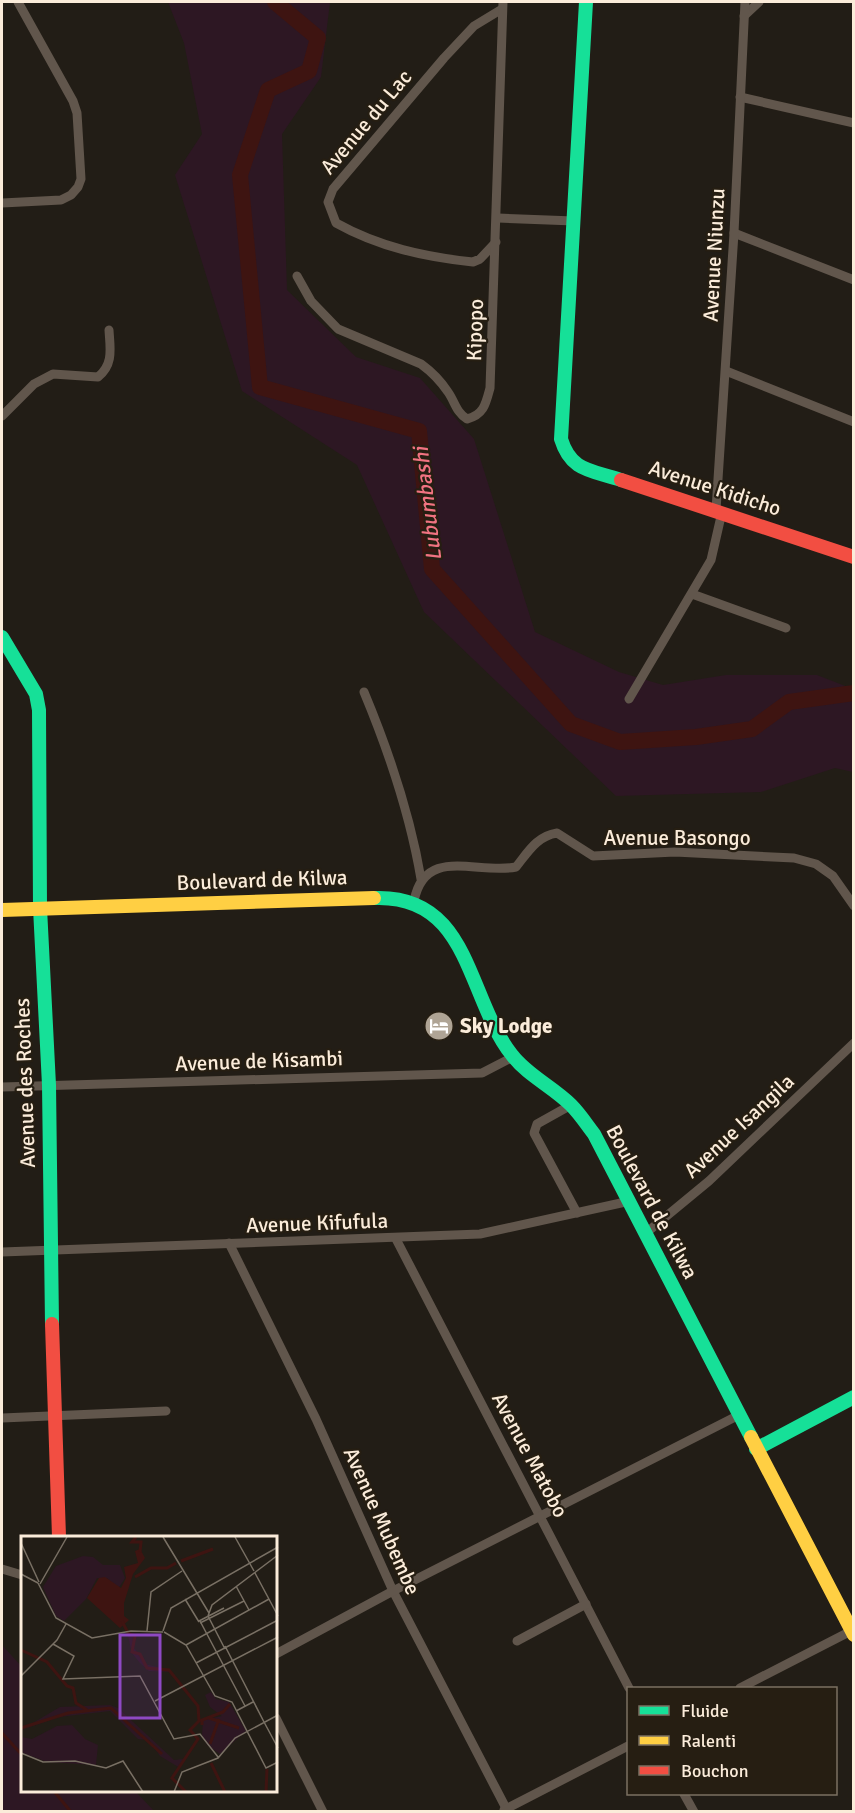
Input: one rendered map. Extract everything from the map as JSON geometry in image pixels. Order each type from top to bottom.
[{"type":"street","points":[[2,203],[61,200],[71,195],[81,179],[77,113],[73,101],[18,2]]},
{"type":"street","points":[[498,218],[574,221],[586,2]]},
{"type":"street","name":"Avenue Niunzu","points":[[629,699],[711,560],[719,511],[745,2]]},
{"type":"street","points":[[744,16],[759,2]]},
{"type":"street","name":"Kipopo","points":[[297,276],[311,301],[338,329],[421,364],[433,372],[449,393],[459,414],[467,419],[476,417],[483,410],[490,388],[498,218],[502,5]]},
{"type":"street","name":"Avenue du Lac","points":[[496,242],[480,260],[473,262],[407,252],[375,241],[336,223],[328,202],[333,189],[444,58],[474,26],[502,5]]},
{"type":"street","points":[[740,97],[854,123]]},
{"type":"street","name":"Avenue Kidicho","points":[[574,221],[561,439],[566,456],[576,465],[854,557]]},
{"type":"street","points":[[734,233],[854,280]]},
{"type":"street","points":[[2,416],[34,384],[53,374],[98,377],[104,372],[111,357],[109,330]]},
{"type":"street","points":[[726,371],[854,422]]},
{"type":"street","points":[[692,594],[786,628]]},
{"type":"street","name":"Avenue des Roches","points":[[2,637],[32,686],[38,702],[41,791],[40,908],[49,1085],[50,1251],[59,1536]]},
{"type":"street","points":[[364,692],[383,738],[411,827],[422,879],[414,901]]},
{"type":"street","name":"Avenue Basongo","points":[[422,879],[429,871],[450,866],[516,867],[536,841],[547,834],[557,833],[593,856],[675,852],[794,858],[816,864],[833,876],[854,906]]},
{"type":"street","name":"Boulevard de Kilwa","points":[[2,910],[395,897],[414,901],[428,908],[448,926],[495,1031],[513,1057],[571,1105],[594,1134],[852,1633]]},
{"type":"street","name":"Avenue Isangila","points":[[646,1233],[708,1181],[854,1043]]},
{"type":"street","name":"Avenue de Kisambi","points":[[2,1087],[482,1073],[513,1057]]},
{"type":"street","points":[[571,1105],[537,1124],[534,1133],[577,1213]]},
{"type":"street","name":"Avenue Kifufula","points":[[2,1252],[396,1239],[480,1234],[630,1201]]},
{"type":"street","name":"Avenue Matobo","points":[[396,1239],[629,1687]]},
{"type":"street","name":"Avenue Mubembe","points":[[229,1243],[316,1419],[393,1591],[506,1811]]},
{"type":"street","points":[[756,1449],[854,1398]]},
{"type":"street","points":[[2,1418],[166,1411]]},
{"type":"street","points":[[278,1653],[393,1591],[740,1415]]},
{"type":"street","points":[[2,1569],[21,1575]]},
{"type":"street","points":[[517,1641],[586,1604]]},
{"type":"street","points":[[744,1687],[852,1633]]},
{"type":"street","points":[[278,1722],[323,1812]]},
{"type":"street","points":[[506,1811],[627,1747]]},
{"type":"street","points":[[685,1795],[694,1812]]},
{"type":"shaded area","points":[[168,2],[330,2],[321,77],[282,134],[287,290],[356,357],[420,378],[474,439],[535,632],[619,672],[663,685],[726,675],[817,675],[853,689],[853,772],[835,768],[761,792],[616,796],[424,612],[357,465],[242,391],[175,175],[202,134],[184,43]]},
{"type":"shaded area","points":[[2,1645],[21,1666],[21,1792],[136,1792],[154,1811],[2,1810]]},
{"type":"waterway","name":"Lubumbashi","points":[[275,2],[318,38],[309,71],[268,90],[240,175],[260,387],[419,431],[432,569],[571,724],[620,742],[696,737],[752,729],[789,702],[854,693]]},
{"type":"waterway","points":[[2,1733],[21,1754]]},
{"type":"waterway","points":[[55,1792],[71,1812]]},
{"type":"traffic: fast","points":[[586,2],[561,439],[565,450],[577,464],[621,480]]},
{"type":"traffic: fast","points":[[2,637],[36,694],[39,710],[40,908],[49,1085],[52,1324]]},
{"type":"traffic: fast","points":[[374,898],[406,901],[430,913],[448,931],[462,953],[497,1031],[512,1055],[525,1069],[571,1105],[594,1134],[751,1437]]},
{"type":"traffic: fast","points":[[756,1449],[854,1397]]},
{"type":"traffic: slow","points":[[2,910],[374,898]]},
{"type":"traffic: slow","points":[[751,1437],[854,1635]]},
{"type":"traffic: jam","points":[[621,480],[854,557]]},
{"type":"traffic: jam","points":[[52,1324],[59,1536]]},
{"type":"place","name":"Sky Lodge","points":[[439,1026]]}]
